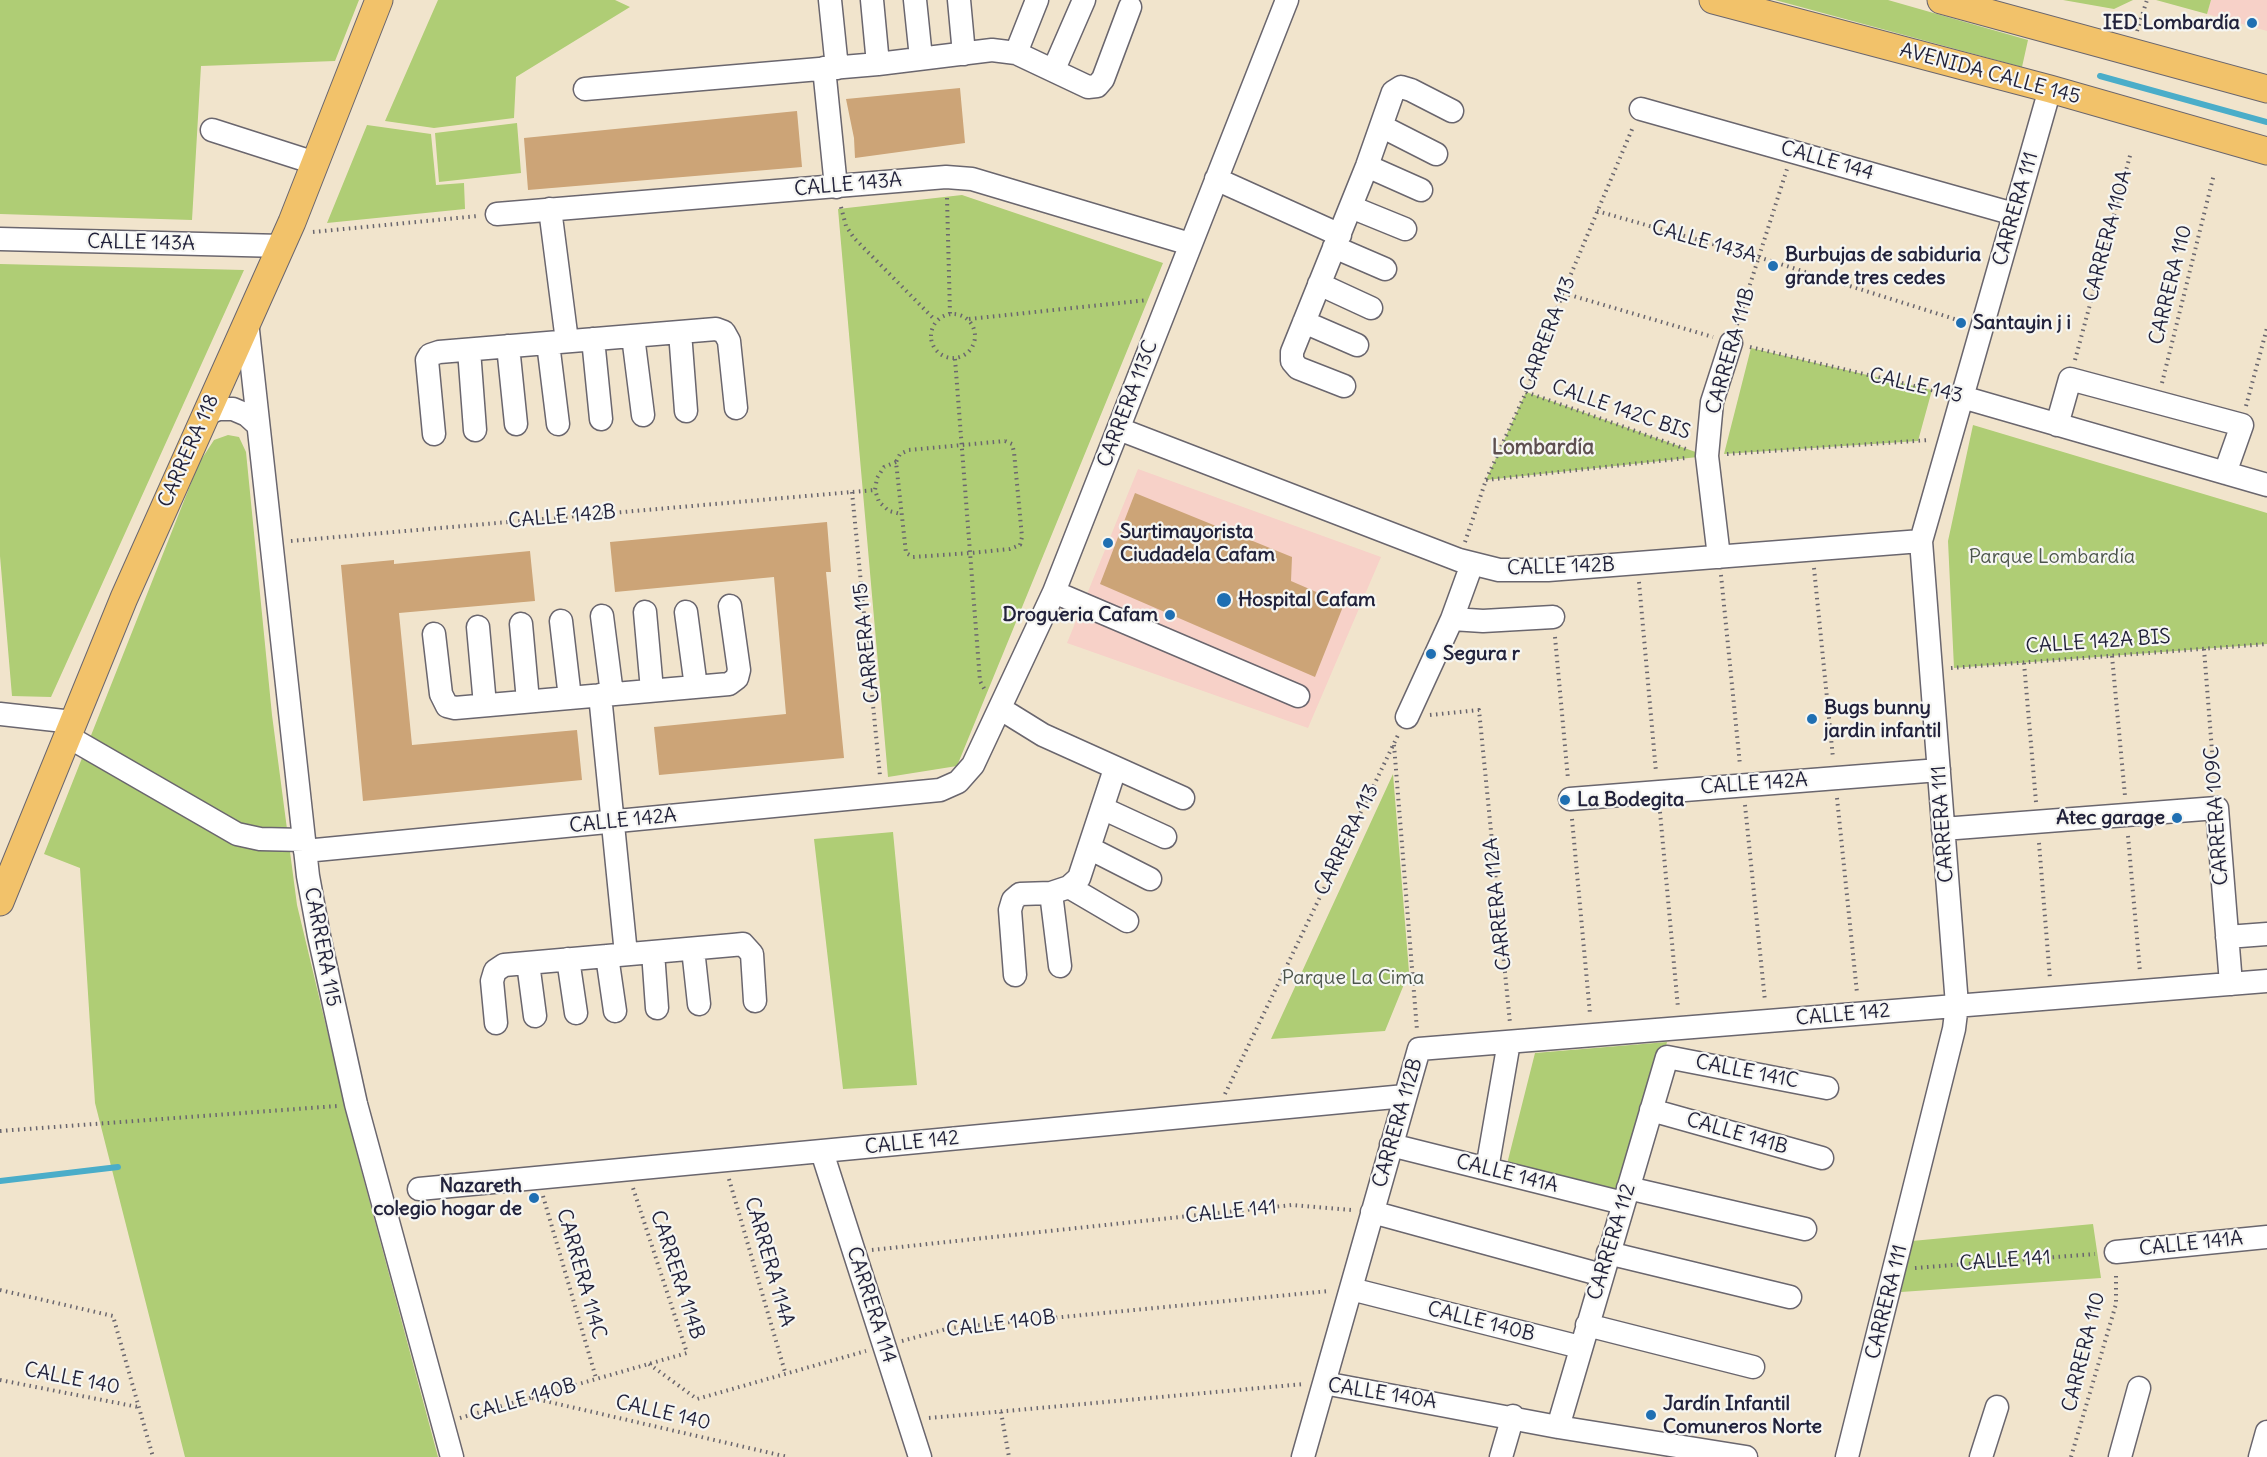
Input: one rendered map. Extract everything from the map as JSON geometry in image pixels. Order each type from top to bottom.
[{"type":"main road","name":"CARRERA 118","points":[[0,902],[124,598],[284,240],[379,0]]},
{"type":"main road","name":"AVENIDA CALLE 145","points":[[1713,0],[2050,89],[2267,151]]},
{"type":"main road","points":[[1955,2],[2267,89]]},
{"type":"street","points":[[830,0],[830,68],[836,187]]},
{"type":"street","points":[[872,0],[878,64]]},
{"type":"street","points":[[915,0],[921,58]]},
{"type":"street","points":[[959,0],[964,54]]},
{"type":"street","points":[[1016,52],[1037,0]]},
{"type":"street","points":[[1054,69],[1084,0]]},
{"type":"street","name":"CARRERA 113C","points":[[940,790],[958,782],[973,765],[1054,592],[1287,0]]},
{"type":"street","points":[[585,89],[878,64],[992,50],[1016,52],[1088,87],[1097,86],[1103,78],[1130,7]]},
{"type":"street","points":[[1344,386],[1298,368],[1292,361],[1292,352],[1367,166],[1393,92],[1401,87],[1411,90],[1452,111]]},
{"type":"street","name":"CARRERA 111","points":[[1848,1457],[1954,1029],[1957,1005],[1921,541],[2050,89]]},
{"type":"street","name":"CALLE 144","points":[[1641,109],[2014,214]]},
{"type":"street","points":[[1382,126],[1436,154]]},
{"type":"street","points":[[212,130],[315,163]]},
{"type":"street","points":[[1367,166],[1421,190]]},
{"type":"street","name":"CALLE 143A","points":[[497,214],[946,177],[972,179],[1190,244]]},
{"type":"street","points":[[1216,179],[1337,241],[1385,269]]},
{"type":"street","points":[[1351,207],[1405,229]]},
{"type":"street","points":[[550,209],[557,342],[558,424]]},
{"type":"street","name":"CALLE 143A","points":[[0,239],[284,240]]},
{"type":"street","points":[[1319,284],[1371,308]]},
{"type":"street","name":"CARRERA 115","points":[[247,321],[273,543],[304,845],[319,936],[356,1104],[452,1457]]},
{"type":"street","points":[[1304,322],[1357,345]]},
{"type":"street","points":[[434,434],[427,360],[430,355],[439,352],[508,346],[716,329],[724,332],[729,341],[736,408]]},
{"type":"street","points":[[680,332],[686,411]]},
{"type":"street","points":[[633,336],[643,415]]},
{"type":"street","points":[[593,339],[601,419]]},
{"type":"street","name":"CARRERA 111B","points":[[1719,557],[1707,456],[1712,402],[1731,343]]},
{"type":"street","points":[[508,346],[516,424]]},
{"type":"street","points":[[469,350],[475,430]]},
{"type":"street","points":[[2058,424],[2070,379],[2241,425],[2225,473]]},
{"type":"street","name":"CALLE 143","points":[[1962,397],[2267,485]]},
{"type":"street","points":[[205,414],[219,409],[233,410],[247,415],[258,425]]},
{"type":"street","name":"CALLE 142B","points":[[1119,429],[1466,562],[1499,570],[1548,570],[1921,541]]},
{"type":"street","points":[[1407,717],[1452,619],[1466,562]]},
{"type":"street","points":[[1054,592],[1298,696]]},
{"type":"street","points":[[434,634],[441,694],[447,706],[455,708],[729,684],[737,678],[739,670],[730,606]]},
{"type":"street","points":[[645,612],[652,690]]},
{"type":"street","points":[[686,612],[696,687]]},
{"type":"street","points":[[602,616],[614,822],[617,955],[615,1011]]},
{"type":"street","points":[[1452,619],[1483,621],[1553,617]]},
{"type":"street","points":[[561,621],[570,698]]},
{"type":"street","points":[[522,624],[528,701]]},
{"type":"street","points":[[478,627],[485,705]]},
{"type":"street","points":[[1000,709],[1043,735],[1183,798]]},
{"type":"street","points":[[0,714],[70,729]]},
{"type":"street","name":"CALLE 142A","points":[[70,729],[237,834],[304,845],[614,822],[940,790]]},
{"type":"street","points":[[1014,975],[1011,910],[1013,900],[1020,894],[1060,890],[1079,878],[1115,769]]},
{"type":"street","name":"CALLE 142A","points":[[1570,799],[1939,770]]},
{"type":"street","points":[[1102,807],[1165,837]]},
{"type":"street","points":[[1943,829],[2217,808]]},
{"type":"street","name":"CARRERA 109C","points":[[2217,808],[2231,984]]},
{"type":"street","points":[[1089,848],[1150,879]]},
{"type":"street","points":[[1060,890],[1127,921]]},
{"type":"street","points":[[1060,890],[1060,966]]},
{"type":"street","points":[[2227,937],[2267,934]]},
{"type":"street","points":[[496,1023],[492,981],[495,971],[504,965],[743,944],[752,954],[755,1001]]},
{"type":"street","points":[[693,949],[699,1004]]},
{"type":"street","points":[[653,952],[657,1008]]},
{"type":"street","points":[[568,959],[576,1013]]},
{"type":"street","points":[[528,963],[535,1016]]},
{"type":"street","name":"CALLE 142","points":[[1419,1049],[2267,981]]},
{"type":"street","points":[[1487,1169],[1509,1042]]},
{"type":"street","name":"CARRERA 112B","points":[[1303,1457],[1419,1049]]},
{"type":"street","name":"CALLE 141C","points":[[1667,1057],[1827,1088]]},
{"type":"street","name":"CARRERA 112","points":[[1558,1427],[1667,1057]]},
{"type":"street","name":"CALLE 142","points":[[419,1189],[1405,1096]]},
{"type":"street","name":"CALLE 141B","points":[[1651,1110],[1822,1158]]},
{"type":"street","name":"CALLE 141A","points":[[1391,1145],[1487,1169],[1805,1229]]},
{"type":"street","name":"CARRERA 114","points":[[822,1152],[920,1457]]},
{"type":"street","points":[[1372,1212],[1602,1275]]},
{"type":"street","name":"CALLE 141A","points":[[2116,1252],[2267,1237]]},
{"type":"street","points":[[1608,1253],[1790,1297]]},
{"type":"street","name":"CALLE 140B","points":[[1351,1289],[1580,1347]]},
{"type":"street","points":[[1587,1325],[1753,1367]]},
{"type":"street","name":"CALLE 140A","points":[[1324,1383],[1513,1416],[1671,1450],[1746,1457]]},
{"type":"street","points":[[2120,1457],[2139,1388]]},
{"type":"street","points":[[1981,1457],[1997,1407]]},
{"type":"street","points":[[1501,1457],[1513,1416]]},
{"type":"street","points":[[2260,1457],[2267,1432]]},
{"type":"path","points":[[2136,31],[2147,0]]},
{"type":"path","name":"CARRERA 113","points":[[1466,562],[1486,480],[1526,392],[1563,293],[1641,109]]},
{"type":"path","name":"CARRERA 111B","points":[[1731,343],[1792,151]]},
{"type":"path","name":"CARRERA 110A","points":[[2070,379],[2131,152]]},
{"type":"path","name":"CARRERA 110","points":[[2157,403],[2214,174]]},
{"type":"path","points":[[946,177],[950,314]]},
{"type":"path","points":[[836,187],[846,226],[854,238],[935,320]]},
{"type":"path","name":"CALLE 143A","points":[[1598,211],[1758,257],[1982,328]]},
{"type":"path","points":[[284,240],[497,214]]},
{"type":"path","name":"CALLE 143","points":[[1563,293],[1731,343],[1962,397]]},
{"type":"path","points":[[935,320],[950,314],[969,319],[1169,297]]},
{"type":"path","points":[[935,320],[930,339],[934,350],[944,357],[956,359],[967,355],[974,345],[975,334],[969,319]]},
{"type":"path","points":[[2241,425],[2267,328]]},
{"type":"path","points":[[956,359],[980,681],[988,698],[1000,709]]},
{"type":"path","name":"CALLE 142C BIS","points":[[1526,392],[1707,456]]},
{"type":"path","points":[[1005,441],[1012,444],[1022,537],[1020,545],[1010,549],[971,553],[913,557],[906,554],[896,462],[900,454],[909,450],[962,444],[1005,441]]},
{"type":"path","points":[[896,462],[884,467],[877,478],[875,490],[879,502],[889,511],[901,514]]},
{"type":"path","name":"CALLE 142B","points":[[273,543],[875,490]]},
{"type":"path","name":"CARRERA 115","points":[[852,492],[882,795]]},
{"type":"path","name":"CALLE 142A BIS","points":[[1931,670],[2267,644]]},
{"type":"path","name":"CARRERA 109C","points":[[2204,649],[2217,808]]},
{"type":"path","name":"CARRERA 112A","points":[[1407,717],[1479,710],[1509,1042]]},
{"type":"path","name":"CARRERA 113","points":[[1215,1113],[1407,717]]},
{"type":"path","name":"CARRERA 112B","points":[[1394,744],[1419,1049]]},
{"type":"path","points":[[0,1131],[356,1104]]},
{"type":"path","name":"CARRERA 114A","points":[[724,1161],[785,1372]]},
{"type":"path","name":"CARRERA 114B","points":[[627,1170],[687,1353],[649,1364]]},
{"type":"path","name":"CARRERA 114C","points":[[538,1178],[596,1378]]},
{"type":"path","name":"CALLE 141","points":[[854,1252],[1292,1205],[1372,1212]]},
{"type":"path","name":"CARRERA 110","points":[[2071,1457],[2116,1304],[2116,1252]]},
{"type":"path","name":"CALLE 141","points":[[1895,1269],[2116,1252]]},
{"type":"path","name":"CALLE 140B","points":[[443,1423],[649,1364],[697,1399],[785,1372],[950,1328],[1351,1289]]},
{"type":"path","points":[[0,1290],[113,1316],[153,1457]]},
{"type":"path","name":"CALLE 140","points":[[0,1380],[138,1407]]},
{"type":"path","name":"CALLE 140A","points":[[908,1420],[1324,1383]]},
{"type":"path","name":"CALLE 140","points":[[531,1398],[788,1457]]},
{"type":"path","points":[[1001,1412],[1010,1457]]},
{"type":"shaded area","name":"IED Lombardía","points":[[2211,0],[2267,0],[2267,31],[2207,14]]},
{"type":"shaded area","name":"Hospital Cafam","points":[[1138,469],[1381,557],[1308,728],[1067,643]]},
{"type":"green space","points":[[0,0],[359,0],[335,61],[201,66],[192,220],[0,214]]},
{"type":"green space","points":[[438,0],[615,0],[630,7],[516,77],[514,118],[434,128],[385,121]]},
{"type":"green space","points":[[1775,0],[1888,0],[2028,40],[2022,67]]},
{"type":"green space","points":[[2063,0],[2133,0],[2114,9]]},
{"type":"green space","points":[[2156,0],[2211,0],[2207,14]]},
{"type":"green space","points":[[517,123],[521,173],[439,182],[435,133]]},
{"type":"green space","points":[[367,125],[431,134],[436,185],[464,183],[465,209],[327,223]]},
{"type":"green space","points":[[962,195],[1163,263],[957,766],[888,777],[838,209]]},
{"type":"green space","points":[[0,264],[244,270],[51,697],[12,696],[0,556]]},
{"type":"green space","points":[[1751,348],[1932,390],[1918,441],[1724,454]]},
{"type":"green space","points":[[1526,392],[1707,456],[1486,480]]},
{"type":"green space","name":"Parque Lombardía","points":[[1973,425],[2267,513],[2267,644],[1954,668],[1948,541]]},
{"type":"green space","points":[[228,435],[239,437],[246,452],[272,715],[297,905],[355,1147],[438,1457],[185,1457],[95,1103],[80,868],[44,854],[199,463],[214,440]]},
{"type":"green space","name":"Parque La Cima","points":[[1393,774],[1409,972],[1385,1031],[1271,1039]]},
{"type":"green space","points":[[893,832],[917,1085],[843,1089],[814,839]]},
{"type":"green space","points":[[1667,1042],[1624,1194],[1506,1168],[1535,1053]]},
{"type":"green space","points":[[2093,1224],[2101,1278],[1901,1292],[1912,1241]]},
{"type":"building","points":[[960,88],[965,143],[855,158],[854,138],[846,99]]},
{"type":"building","points":[[797,111],[802,167],[528,190],[524,138]]},
{"type":"building","points":[[1135,493],[1292,557],[1291,581],[1344,604],[1315,677],[1100,584]]},
{"type":"building","points":[[827,522],[831,572],[826,572],[844,758],[659,775],[654,727],[786,714],[774,577],[615,592],[610,542]]},
{"type":"building","points":[[530,551],[535,601],[399,613],[412,745],[577,730],[582,780],[363,801],[341,565],[394,560],[394,564]]},
{"type":"waterway","points":[[2100,76],[2267,122]]},
{"type":"waterway","points":[[0,1181],[118,1167]]},
{"type":"place","name":"IED Lombardía","points":[[2252,23]]},
{"type":"place","name":"Burbujas de sabiduria grande tres cedes","points":[[1773,266]]},
{"type":"place","name":"Santayin j i","points":[[1961,323]]},
{"type":"place","name":"Surtimayorista Ciudadela Cafam","points":[[1108,543]]},
{"type":"place","name":"Hospital Cafam","points":[[1224,600]]},
{"type":"place","name":"Drogueria Cafam","points":[[1170,615]]},
{"type":"place","name":"Segura r","points":[[1431,654]]},
{"type":"place","name":"Bugs bunny jardin infantil","points":[[1812,719]]},
{"type":"place","name":"La Bodegita","points":[[1565,800]]},
{"type":"place","name":"Atec garage","points":[[2177,818]]},
{"type":"place","name":"Nazareth colegio hogar de","points":[[534,1198]]},
{"type":"place","name":"Jardín Infantil Comuneros Norte","points":[[1651,1415]]},
{"type":"district","name":"Lombardía","points":[[1543,448]]}]
